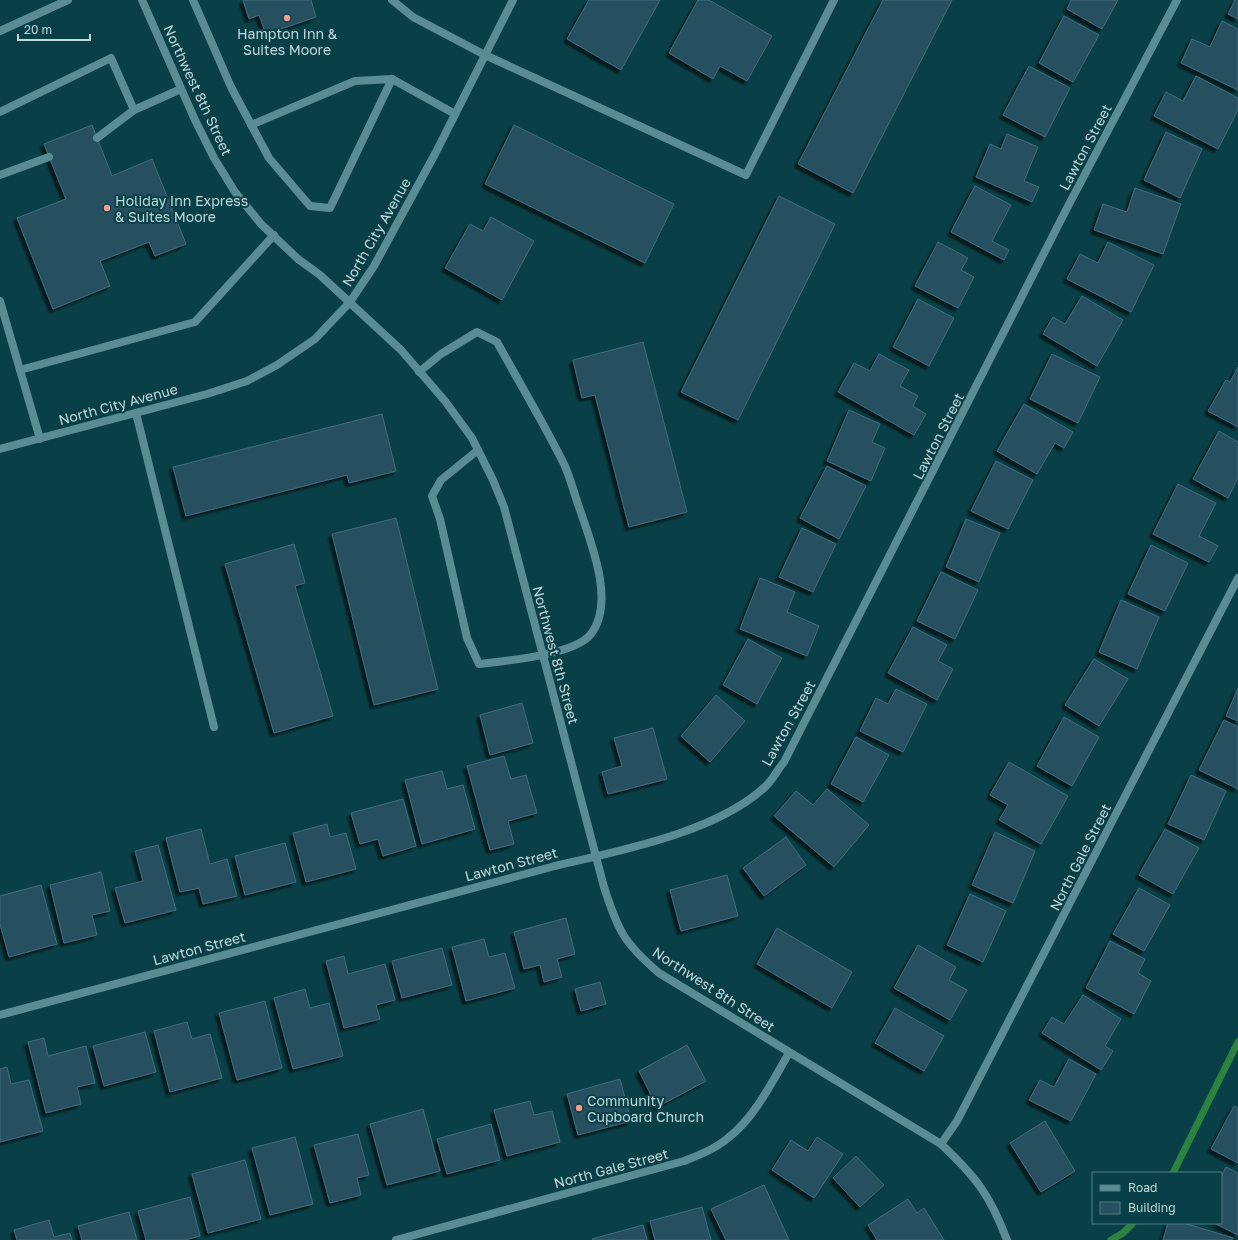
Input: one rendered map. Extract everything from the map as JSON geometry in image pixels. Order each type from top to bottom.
[{"type":"street","points":[[0,31],[68,0]]},
{"type":"street","name":"Northwest 8th Street","points":[[142,0],[181,89],[214,158],[235,192],[298,259],[320,275],[401,350],[445,402],[472,438],[493,480],[504,508],[542,656],[614,920],[627,943],[639,956],[659,973],[789,1053],[906,1121],[941,1144],[968,1169],[982,1188],[996,1212],[1007,1240]]},
{"type":"street","points":[[192,0],[231,87],[269,158],[310,206],[330,208],[392,78]]},
{"type":"street","points":[[392,0],[413,17],[485,55],[746,175],[834,0]]},
{"type":"street","name":"North City Avenue","points":[[0,449],[207,394],[247,380],[277,365],[315,339],[350,302],[374,266],[455,114],[513,0]]},
{"type":"street","name":"Lawton Street","points":[[0,1015],[627,848],[701,825],[731,812],[767,785],[784,762],[1066,210],[1177,0]]},
{"type":"street","points":[[0,112],[112,58],[134,110]]},
{"type":"street","points":[[251,125],[355,81],[392,78],[455,114]]},
{"type":"street","points":[[97,138],[134,110],[181,89]]},
{"type":"street","points":[[0,175],[49,157]]},
{"type":"street","points":[[20,370],[195,322],[274,235]]},
{"type":"street","points":[[0,301],[40,439]]},
{"type":"street","points":[[419,372],[441,354],[478,332],[497,342],[565,465],[598,564],[602,601],[597,622],[591,635],[576,645],[542,656],[479,664],[467,638],[440,519],[432,496],[441,480],[478,450]]},
{"type":"street","points":[[136,412],[214,727]]},
{"type":"street","name":"North Gale Street","points":[[941,1144],[957,1121],[1238,578]]},
{"type":"street","name":"North Gale Street","points":[[396,1240],[684,1161],[709,1150],[728,1138],[747,1118],[767,1091],[789,1053]]},
{"type":"building","name":"Hampton Inn & Suites Moore","points":[[243,0],[311,0],[316,17],[266,34],[259,15],[249,19]]},
{"type":"building","points":[[589,0],[660,0],[621,70],[567,39]]},
{"type":"building","points":[[698,0],[709,0],[772,36],[747,81],[720,66],[713,79],[669,53]]},
{"type":"building","points":[[883,0],[952,0],[853,193],[798,164]]},
{"type":"building","points":[[1071,0],[1118,0],[1102,29],[1067,9]]},
{"type":"building","points":[[1235,0],[1238,0],[1238,19],[1228,14]]},
{"type":"building","points":[[1064,16],[1099,35],[1073,82],[1039,63]]},
{"type":"building","points":[[1222,21],[1238,29],[1238,90],[1181,63],[1192,39],[1210,47]]},
{"type":"building","points":[[1029,66],[1070,88],[1045,137],[1003,115]]},
{"type":"building","points":[[1196,76],[1238,98],[1238,110],[1218,149],[1154,116],[1166,92],[1183,101]]},
{"type":"building","name":"Holiday Inn Express & Suites Moore","points":[[92,125],[112,176],[152,159],[186,244],[155,256],[149,242],[100,261],[110,286],[53,309],[17,218],[66,199],[44,144]]},
{"type":"building","points":[[514,125],[674,204],[645,263],[485,184]]},
{"type":"building","points":[[1166,132],[1202,149],[1180,198],[1144,180]]},
{"type":"building","points":[[1007,134],[1038,147],[1024,181],[1039,187],[1032,202],[976,177],[990,144],[1001,149]]},
{"type":"building","points":[[975,186],[1011,205],[992,241],[1009,250],[1004,260],[951,232]]},
{"type":"building","points":[[1135,188],[1181,204],[1163,254],[1094,230],[1103,204],[1127,212]]},
{"type":"building","points":[[779,196],[835,224],[738,420],[681,392]]},
{"type":"building","points":[[491,217],[534,241],[502,300],[445,268],[470,224],[483,231]]},
{"type":"building","points":[[938,242],[968,258],[961,270],[974,277],[958,308],[915,286]]},
{"type":"building","points":[[1108,242],[1154,265],[1131,312],[1067,279],[1080,254],[1098,263]]},
{"type":"building","points":[[1082,296],[1123,320],[1097,366],[1043,334],[1053,317],[1065,324]]},
{"type":"building","points":[[918,299],[954,318],[929,366],[893,347]]},
{"type":"building","points":[[643,342],[687,512],[629,527],[595,395],[582,398],[573,360]]},
{"type":"building","points":[[879,354],[909,370],[900,386],[918,396],[913,406],[926,414],[914,435],[838,392],[854,363],[870,371]]},
{"type":"building","points":[[1052,354],[1100,377],[1078,423],[1030,399]]},
{"type":"building","points":[[1238,367],[1238,427],[1208,411],[1226,380],[1230,382]]},
{"type":"building","points":[[1024,404],[1073,432],[1064,448],[1055,443],[1037,474],[997,451]]},
{"type":"building","points":[[849,410],[880,424],[872,442],[885,448],[871,481],[827,461]]},
{"type":"building","points":[[382,414],[396,471],[349,483],[347,475],[186,516],[173,467]]},
{"type":"building","points":[[1219,431],[1238,442],[1238,478],[1228,498],[1193,479]]},
{"type":"building","points":[[996,461],[1033,480],[1008,529],[971,511]]},
{"type":"building","points":[[827,466],[866,486],[839,539],[800,518]]},
{"type":"building","points":[[1178,484],[1216,503],[1199,536],[1218,546],[1209,562],[1153,534]]},
{"type":"building","points":[[396,518],[438,689],[374,705],[332,534]]},
{"type":"building","points":[[966,519],[1000,533],[979,582],[946,567]]},
{"type":"building","points":[[802,528],[836,544],[813,592],[779,577]]},
{"type":"building","points":[[294,544],[305,583],[295,586],[333,716],[274,733],[225,564]]},
{"type":"building","points":[[1151,545],[1188,563],[1165,611],[1128,594]]},
{"type":"building","points":[[941,572],[978,590],[955,639],[917,621]]},
{"type":"building","points":[[760,578],[795,592],[787,612],[819,626],[807,656],[740,629]]},
{"type":"building","points":[[1121,600],[1159,617],[1137,669],[1099,652]]},
{"type":"building","points":[[913,627],[947,645],[938,661],[953,669],[937,700],[888,673]]},
{"type":"building","points":[[748,639],[782,658],[757,704],[723,685]]},
{"type":"building","points":[[1094,659],[1128,679],[1099,726],[1065,705]]},
{"type":"building","points":[[1238,688],[1238,721],[1226,716]]},
{"type":"building","points":[[896,689],[927,704],[903,752],[860,731],[876,698],[888,704]]},
{"type":"building","points":[[716,695],[745,721],[710,762],[681,736]]},
{"type":"building","points":[[522,703],[533,743],[490,755],[480,715]]},
{"type":"building","points":[[1064,717],[1099,737],[1072,786],[1037,766]]},
{"type":"building","points":[[1224,720],[1238,727],[1238,789],[1199,770]]},
{"type":"building","points":[[653,728],[667,779],[608,794],[602,772],[622,766],[614,738]]},
{"type":"building","points":[[856,737],[889,755],[863,802],[831,784]]},
{"type":"building","points":[[504,756],[511,779],[526,775],[537,813],[508,821],[514,844],[490,850],[467,766]]},
{"type":"building","points":[[1009,762],[1068,796],[1041,844],[999,820],[1008,805],[990,795]]},
{"type":"building","points":[[442,771],[447,789],[463,785],[475,829],[422,844],[405,780]]},
{"type":"building","points":[[1191,775],[1226,791],[1204,840],[1168,824]]},
{"type":"building","points":[[827,789],[869,825],[834,867],[774,816],[796,791],[813,805]]},
{"type":"building","points":[[403,799],[416,846],[383,856],[378,839],[360,844],[351,813]]},
{"type":"building","points":[[327,824],[330,837],[346,833],[356,869],[306,882],[293,833]]},
{"type":"building","points":[[201,829],[210,864],[227,859],[237,896],[203,904],[199,888],[180,892],[166,838]]},
{"type":"building","points":[[1165,829],[1199,848],[1173,894],[1139,875]]},
{"type":"building","points":[[995,832],[1035,851],[1013,903],[972,885]]},
{"type":"building","points":[[786,837],[806,865],[764,896],[743,868]]},
{"type":"building","points":[[285,843],[296,882],[245,895],[235,856]]},
{"type":"building","points":[[158,845],[176,910],[125,923],[115,888],[143,881],[135,851]]},
{"type":"building","points":[[101,872],[110,911],[92,915],[97,935],[64,943],[50,885]]},
{"type":"building","points":[[727,875],[738,916],[681,931],[670,890]]},
{"type":"building","points":[[41,885],[57,944],[9,957],[0,924],[0,896]]},
{"type":"building","points":[[1139,888],[1170,905],[1144,951],[1113,934]]},
{"type":"building","points":[[970,894],[1006,911],[983,962],[947,945]]},
{"type":"building","points":[[566,918],[575,954],[557,959],[562,977],[544,982],[540,965],[524,969],[514,932]]},
{"type":"building","points":[[777,928],[852,972],[832,1008],[757,964]]},
{"type":"building","points":[[484,939],[489,957],[505,953],[515,988],[466,1001],[452,947]]},
{"type":"building","points":[[1110,941],[1145,959],[1138,973],[1151,981],[1134,1014],[1086,988]]},
{"type":"building","points":[[918,945],[956,967],[949,980],[967,990],[950,1020],[894,988]]},
{"type":"building","points":[[442,948],[452,985],[402,998],[392,961]]},
{"type":"building","points":[[344,956],[348,974],[385,964],[395,1000],[376,1005],[380,1019],[344,1028],[326,961]]},
{"type":"building","points":[[600,982],[606,1004],[581,1011],[575,989]]},
{"type":"building","points":[[305,989],[310,1008],[329,1003],[343,1056],[293,1069],[274,998]]},
{"type":"building","points":[[1083,995],[1121,1019],[1105,1046],[1113,1051],[1101,1070],[1042,1033],[1052,1017],[1064,1024]]},
{"type":"building","points":[[265,1001],[282,1068],[237,1080],[219,1013]]},
{"type":"building","points":[[895,1008],[944,1036],[924,1071],[875,1043]]},
{"type":"building","points":[[187,1022],[192,1039],[210,1034],[222,1078],[170,1092],[154,1031]]},
{"type":"building","points":[[145,1032],[156,1072],[104,1086],[93,1046]]},
{"type":"building","points":[[44,1038],[48,1056],[86,1046],[95,1083],[77,1087],[81,1104],[46,1113],[28,1042]]},
{"type":"building","points":[[687,1045],[706,1081],[657,1107],[639,1071]]},
{"type":"building","points":[[1069,1059],[1096,1074],[1071,1121],[1029,1100],[1040,1080],[1054,1087]]},
{"type":"building","points":[[7,1067],[11,1084],[29,1080],[43,1131],[0,1142],[0,1069]]},
{"type":"building","points":[[620,1079],[631,1121],[578,1135],[567,1094]]},
{"type":"building","points":[[530,1101],[534,1115],[552,1111],[560,1142],[507,1156],[494,1110]]},
{"type":"building","points":[[1234,1106],[1238,1108],[1238,1163],[1211,1149]]},
{"type":"building","points":[[423,1109],[440,1171],[387,1185],[370,1124]]},
{"type":"building","points":[[1045,1121],[1075,1171],[1041,1192],[1010,1143]]},
{"type":"building","points":[[491,1124],[500,1160],[447,1174],[437,1139]]},
{"type":"building","points":[[358,1134],[369,1175],[357,1178],[361,1195],[330,1203],[314,1145]]},
{"type":"building","points":[[295,1137],[313,1204],[270,1215],[252,1148]]},
{"type":"building","points":[[817,1137],[843,1154],[814,1198],[772,1170],[791,1140],[808,1151]]},
{"type":"building","points":[[856,1156],[884,1185],[860,1207],[833,1178]]},
{"type":"building","points":[[245,1160],[261,1219],[208,1233],[192,1174]]},
{"type":"building","points":[[1226,1167],[1238,1173],[1238,1235],[1216,1224],[1222,1224],[1222,1175]]},
{"type":"building","points":[[764,1185],[789,1240],[726,1240],[711,1209]]},
{"type":"building","points":[[190,1197],[200,1236],[185,1240],[146,1240],[138,1211]]},
{"type":"building","points":[[908,1199],[917,1213],[924,1208],[944,1240],[877,1240],[868,1225]]},
{"type":"building","points":[[702,1207],[711,1240],[655,1240],[650,1221]]},
{"type":"building","points":[[129,1212],[137,1240],[82,1240],[78,1226]]},
{"type":"building","points":[[49,1220],[54,1237],[70,1233],[72,1240],[17,1240],[14,1230]]},
{"type":"building","points":[[1168,1224],[1187,1224],[1233,1238],[1232,1240],[1163,1240]]},
{"type":"building","points":[[643,1225],[647,1240],[592,1239]]},
{"type":"waterway","points":[[1173,1172],[1238,1042]]},
{"type":"waterway","points":[[1111,1240],[1123,1233],[1132,1224]]},
{"type":"place","name":"Hampton Inn & Suites Moore","points":[[287,18]]},
{"type":"place","name":"Holiday Inn Express & Suites Moore","points":[[107,208]]},
{"type":"place","name":"Community Cupboard Church","points":[[579,1108]]}]
